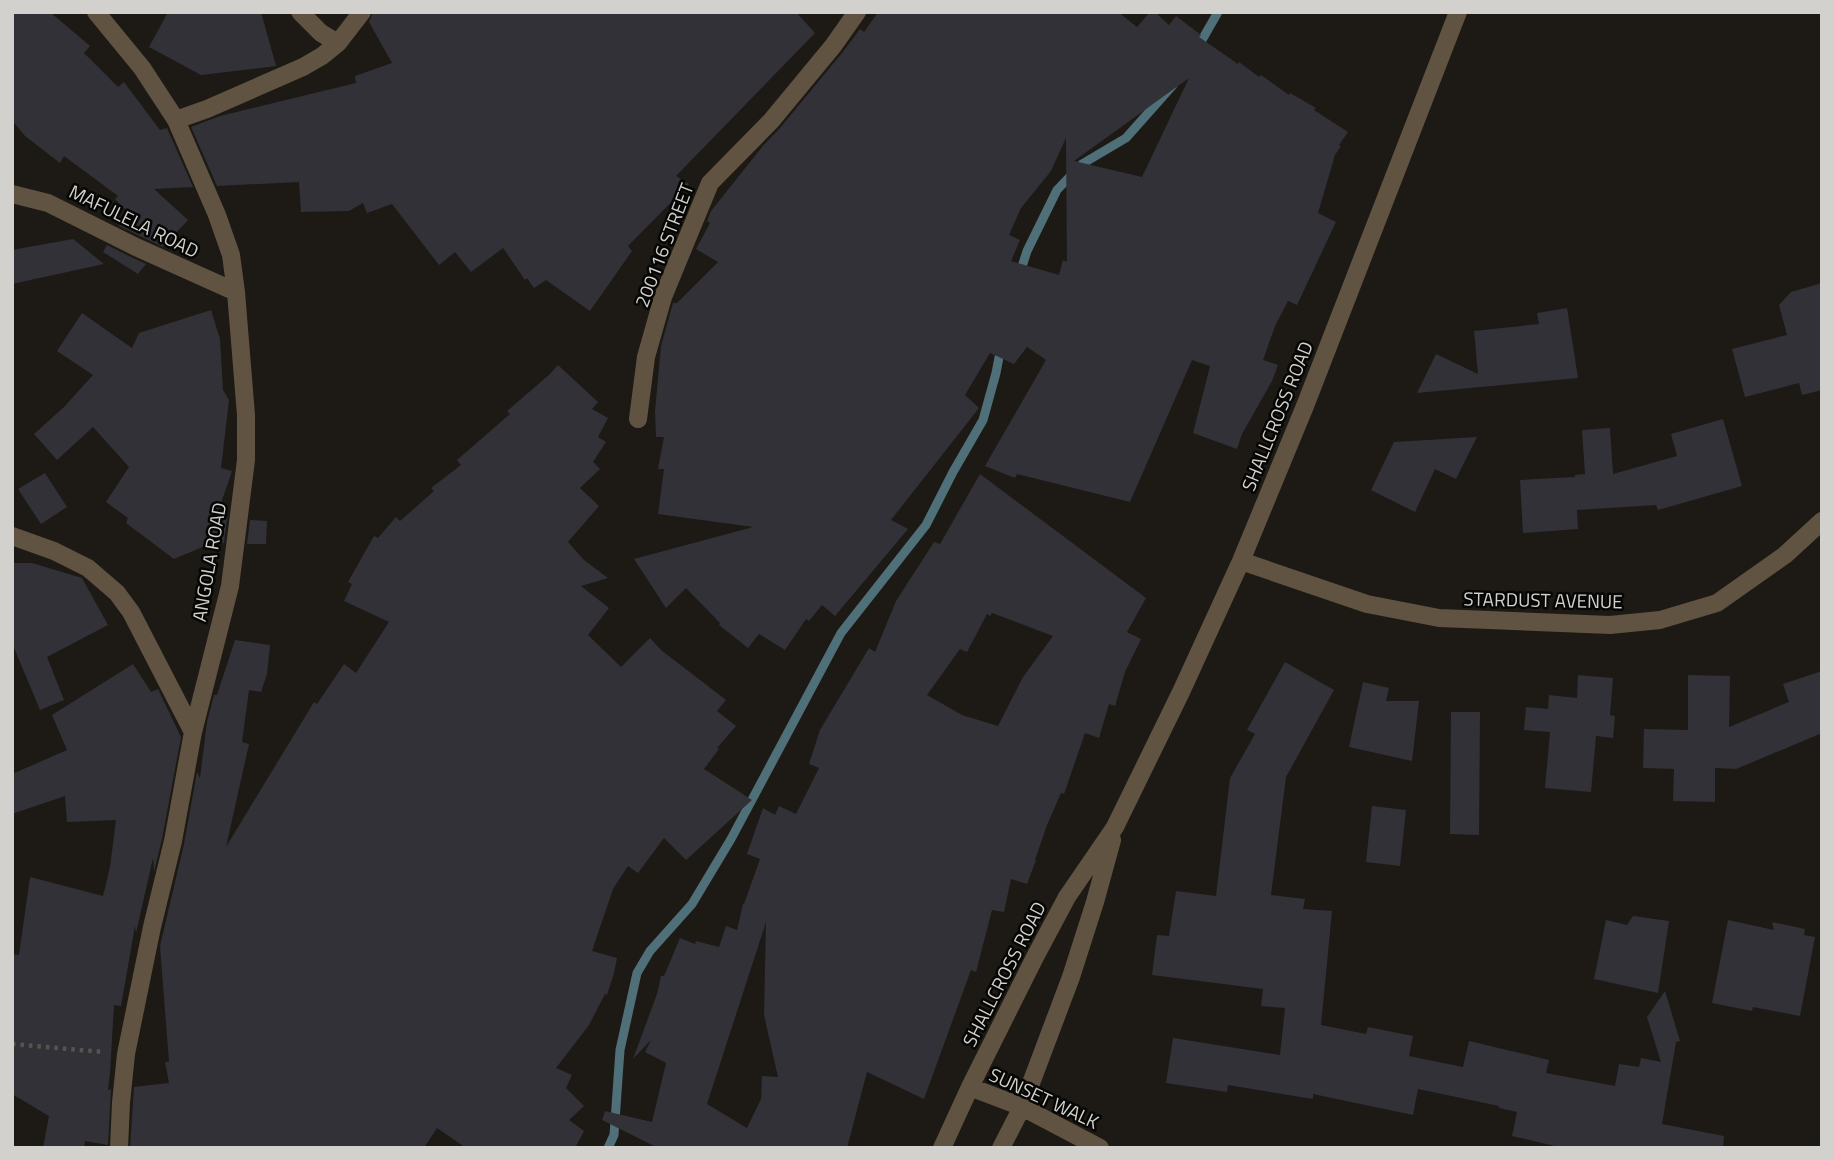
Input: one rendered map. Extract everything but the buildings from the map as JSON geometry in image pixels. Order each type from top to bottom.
[{"type":"street","name":"ANGOLA ROAD","points":[[96,12],[142,68],[176,120],[217,215],[231,255],[246,415],[246,460],[230,586],[193,732],[173,841],[126,1054],[119,1148]]},
{"type":"street","points":[[300,12],[321,33],[338,43]]},
{"type":"street","points":[[176,120],[303,67],[322,56],[338,43],[362,12]]},
{"type":"street","name":"200116 STREET","points":[[638,419],[646,357],[663,297],[710,183],[771,121],[833,46],[857,12]]},
{"type":"street","name":"SHALLCROSS ROAD","points":[[942,1148],[1034,957],[1067,897],[1115,827],[1241,561],[1305,406],[1458,12]]},
{"type":"street","name":"MAFULELA ROAD","points":[[12,194],[48,203],[136,247],[236,292]]},
{"type":"street","name":"STARDUST AVENUE","points":[[1241,561],[1367,604],[1439,618],[1610,625],[1660,620],[1717,603],[1785,555],[1822,521]]},
{"type":"street","points":[[12,536],[54,551],[88,568],[117,593],[137,623],[193,732]]},
{"type":"street","name":"SHALLCROSS ROAD","points":[[1001,1148],[1022,1107],[1071,977],[1115,827]]},
{"type":"street","name":"SUNSET WALK","points":[[970,1087],[1022,1107],[1100,1148]]},
{"type":"path","points":[[12,1044],[126,1054]]},
{"type":"waterway","points":[[1198,47],[1218,12]]},
{"type":"waterway","points":[[1019,276],[1027,251],[1057,190],[1082,164],[1126,138],[1173,85]]},
{"type":"waterway","points":[[608,1148],[614,1135],[620,1050],[637,973],[650,951],[692,904],[731,839],[841,633],[926,525],[983,420],[1001,347]]}]
